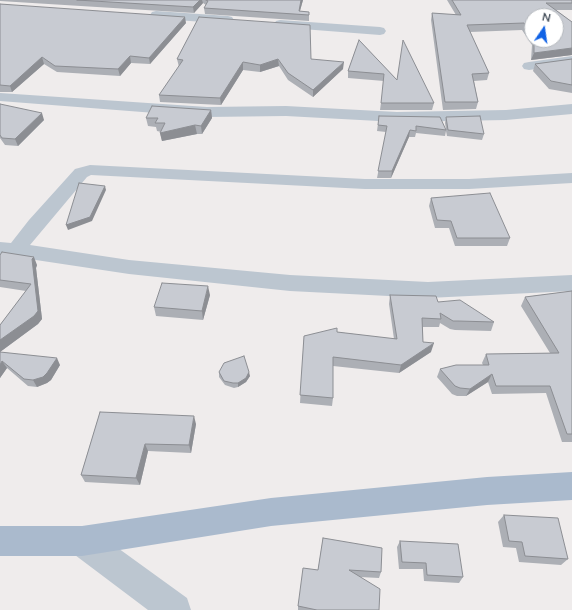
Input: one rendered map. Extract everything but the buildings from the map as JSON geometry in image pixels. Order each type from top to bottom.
[{"type":"main road","points":[[0,541],[82,540],[270,512],[487,490],[572,486]]},
{"type":"street","points":[[142,14],[237,21]]},
{"type":"street","points":[[269,23],[380,31]]},
{"type":"street","points":[[529,66],[572,60]]},
{"type":"street","points":[[0,97],[207,112],[286,111],[397,117],[506,115],[572,109]]},
{"type":"street","points":[[8,249],[36,224],[81,173],[90,170],[365,184],[469,184],[572,178]]},
{"type":"street","points":[[8,249],[129,267],[290,283],[428,290],[572,283]]},
{"type":"street","points":[[82,540],[175,610]]}]
